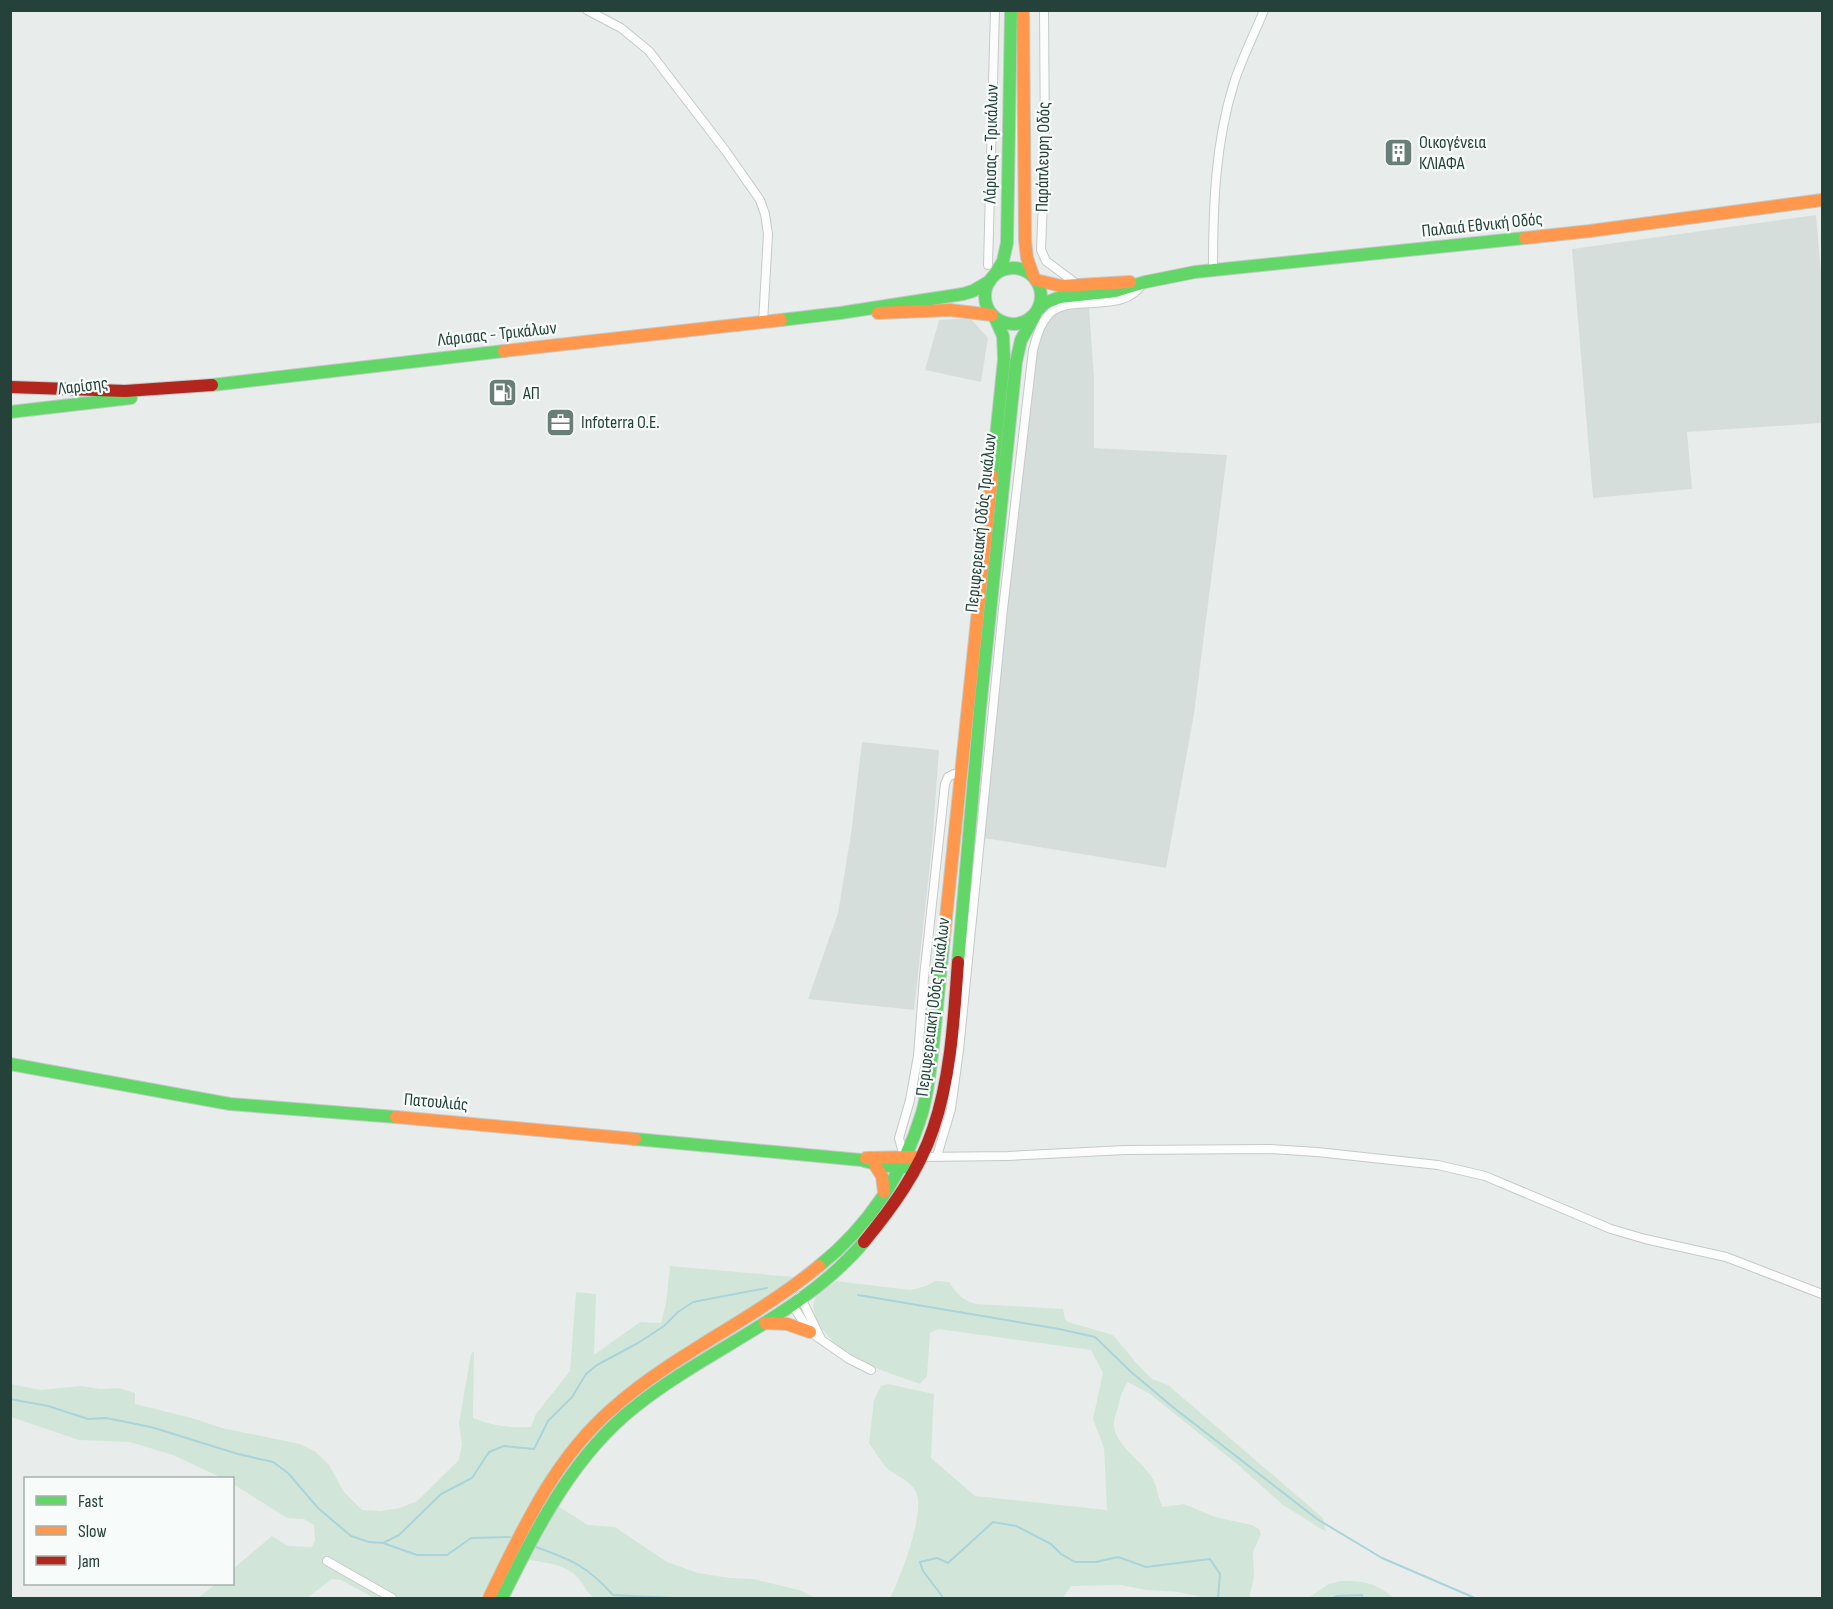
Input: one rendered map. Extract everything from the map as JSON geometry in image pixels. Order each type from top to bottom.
[{"type":"main road","name":"Λάρισας - Τρικάλων","points":[[158,390],[217,386],[347,369],[763,323],[973,291],[1003,261],[1007,243],[1011,10]]},
{"type":"main road","name":"Λάρισας - Τρικάλων","points":[[1023,10],[1025,240],[1027,258],[1034,278]]},
{"type":"main road","name":"Παλαιά Εθνική Οδός","points":[[1037,312],[1045,303],[1060,297],[1115,291],[1145,282],[1213,270],[1590,231],[1822,200]]},
{"type":"main road","points":[[1009,268],[1025,271],[1034,278],[1042,294],[1037,312],[1021,324],[1003,323],[994,317],[987,307],[985,298],[990,274],[1009,268]]},
{"type":"main road","name":"Παλαιά Εθνική Οδός","points":[[1034,278],[1054,285],[1145,282]]},
{"type":"main road","name":"Λάρισας - Τρικάλων","points":[[840,313],[962,310],[994,317]]},
{"type":"main road","name":"Περιφερειακή Οδός Τρικάλων","points":[[502,1599],[541,1520],[566,1479],[588,1450],[611,1426],[638,1404],[796,1301],[838,1269],[862,1244],[890,1208],[918,1162],[932,1133],[948,1059],[956,992],[983,670],[986,644],[997,608],[1001,511],[1016,362],[1021,340],[1037,312]]},
{"type":"main road","name":"Περιφερειακή Οδός Τρικάλων","points":[[489,1599],[544,1490],[589,1431],[638,1388],[788,1289],[839,1249],[866,1219],[885,1192],[902,1162],[922,1114],[927,1092],[962,774],[1004,359],[1003,336],[994,317]]},
{"type":"main road","points":[[10,387],[93,391],[158,390]]},
{"type":"main road","name":"Λαρίσης","points":[[10,412],[123,399],[158,390]]},
{"type":"main road","name":"Πατουλιάς","points":[[10,1064],[222,1103],[418,1118],[861,1160],[875,1165],[902,1162]]},
{"type":"main road","name":"Πατουλιάς","points":[[861,1160],[872,1157],[902,1162]]},
{"type":"main road","points":[[902,1162],[918,1162]]},
{"type":"main road","points":[[875,1165],[882,1176],[885,1192]]},
{"type":"main road","points":[[763,1323],[779,1322],[810,1332]]},
{"type":"street","points":[[587,10],[621,28],[649,51],[725,150],[760,200],[768,234],[763,323]]},
{"type":"street","points":[[990,274],[995,10]]},
{"type":"street","name":"Παράπλευρη Οδός","points":[[1044,10],[1045,150],[1041,250],[1046,261],[1078,285]]},
{"type":"street","points":[[1213,270],[1216,179],[1225,122],[1235,81],[1264,10]]},
{"type":"street","points":[[937,1156],[951,1109],[957,1067],[997,671],[999,645],[997,608],[1015,512],[1033,350],[1042,324],[1049,315],[1060,308],[1124,298],[1138,290],[1145,282]]},
{"type":"street","points":[[1001,511],[1015,512]]},
{"type":"street","points":[[986,644],[999,645]]},
{"type":"street","points":[[983,670],[997,671]]},
{"type":"street","points":[[976,746],[989,747]]},
{"type":"street","points":[[918,1162],[937,1156],[1008,1156],[1125,1150],[1270,1149],[1438,1165],[1485,1176],[1611,1228],[1646,1239],[1726,1257],[1822,1294]]},
{"type":"street","points":[[788,1289],[821,1339]]},
{"type":"street","points":[[796,1301],[810,1332],[849,1359],[872,1370]]},
{"type":"street","points":[[327,1561],[392,1599]]},
{"type":"shaded area","points":[[1816,215],[1822,284],[1822,423],[1687,432],[1692,489],[1593,498],[1572,249]]},
{"type":"shaded area","points":[[1089,307],[1094,377],[1094,448],[1227,455],[1194,714],[1166,868],[984,838],[1021,468],[1036,352],[1044,326],[1055,312],[1061,309]]},
{"type":"shaded area","points":[[970,318],[988,338],[981,382],[925,370],[939,320]]},
{"type":"shaded area","points":[[862,742],[939,750],[932,846],[914,1010],[808,999],[838,913],[851,834]]},
{"type":"green space","points":[[670,1266],[794,1277],[771,1297],[686,1346],[650,1372],[550,1470],[526,1508],[481,1598],[374,1598],[341,1580],[332,1579],[307,1598],[198,1598],[215,1585],[234,1585],[234,1568],[272,1536],[288,1546],[312,1547],[315,1540],[314,1525],[304,1519],[287,1518],[234,1485],[234,1477],[220,1477],[173,1455],[130,1442],[79,1440],[11,1417],[11,1384],[40,1390],[81,1386],[100,1389],[119,1388],[135,1393],[135,1404],[222,1428],[300,1444],[316,1452],[329,1465],[344,1492],[362,1510],[380,1511],[400,1508],[417,1501],[459,1460],[462,1445],[459,1423],[471,1354],[474,1351],[473,1418],[502,1426],[531,1427],[536,1414],[570,1371],[576,1292],[596,1294],[594,1355],[640,1322],[661,1323],[666,1303]]},
{"type":"green space","points":[[836,1281],[910,1290],[935,1281],[949,1282],[960,1296],[976,1304],[1063,1309],[1068,1322],[1113,1335],[1152,1379],[1168,1385],[1323,1518],[1326,1532],[1283,1505],[1237,1464],[1150,1394],[1128,1382],[1120,1397],[1114,1427],[1124,1447],[1151,1476],[1163,1507],[1184,1504],[1215,1517],[1252,1525],[1259,1529],[1261,1534],[1253,1552],[1254,1577],[1249,1598],[1206,1598],[1121,1585],[1071,1586],[1063,1598],[890,1598],[911,1545],[918,1514],[918,1502],[913,1488],[888,1469],[869,1443],[874,1400],[881,1386],[888,1384],[934,1394],[931,1458],[975,1496],[1107,1510],[1104,1448],[1093,1419],[1103,1373],[1091,1350],[938,1329],[930,1333],[927,1376],[920,1384],[865,1363],[840,1348],[829,1338],[817,1320],[814,1302],[824,1289]]},
{"type":"green space","points":[[556,1505],[588,1525],[615,1527],[667,1562],[698,1573],[753,1579],[799,1590],[816,1598],[594,1598],[569,1570],[529,1560]]},
{"type":"green space","points":[[1341,1581],[1370,1584],[1394,1598],[1308,1598],[1329,1584]]},
{"type":"waterway","points":[[10,1399],[48,1406],[88,1419],[106,1418],[151,1427],[238,1454],[273,1462],[288,1473],[318,1508],[351,1536],[369,1542],[383,1543],[399,1535],[441,1494],[472,1478],[489,1452],[504,1446],[534,1449],[548,1421],[572,1397],[586,1374],[597,1365],[664,1326],[678,1312],[693,1302],[767,1288]]},
{"type":"waterway","points":[[858,1295],[1095,1337],[1130,1371],[1174,1408],[1317,1519],[1382,1558],[1475,1598]]},
{"type":"waterway","points":[[942,1598],[923,1571],[920,1562],[937,1558],[948,1563],[993,1522],[1016,1526],[1051,1544],[1061,1554],[1075,1562],[1096,1562],[1118,1557],[1146,1567],[1210,1559],[1220,1574],[1218,1598]]},
{"type":"waterway","points":[[383,1543],[417,1555],[447,1555],[471,1538],[510,1537]]},
{"type":"waterway","points":[[536,1547],[587,1570],[613,1595],[674,1598]]},
{"type":"waterway","points":[[1333,1598],[1362,1595],[1363,1598]]},
{"type":"traffic: fast","points":[[994,276],[1003,261],[1007,243],[1011,10]]},
{"type":"traffic: fast","points":[[1039,309],[1045,303],[1060,297],[1115,291],[1145,282],[1195,272],[1525,238]]},
{"type":"traffic: fast","points":[[1007,268],[1019,268],[1033,276],[1041,290],[1041,296],[1039,307],[1033,316],[1019,324],[1007,324],[990,312],[985,302],[985,290],[997,273],[1007,268]]},
{"type":"traffic: fast","points":[[781,320],[963,294],[990,281]]},
{"type":"traffic: fast","points":[[958,962],[980,709],[1016,362],[1021,340],[1035,315]]},
{"type":"traffic: fast","points":[[992,476],[1004,359],[1003,336],[995,318]]},
{"type":"traffic: fast","points":[[212,385],[504,351]]},
{"type":"traffic: fast","points":[[10,412],[131,398]]},
{"type":"traffic: fast","points":[[819,1266],[853,1234],[882,1197],[905,1157],[914,1135],[928,1085],[944,937]]},
{"type":"traffic: fast","points":[[10,1064],[230,1104],[396,1117]]},
{"type":"traffic: fast","points":[[635,1139],[861,1160],[883,1166],[908,1167]]},
{"type":"traffic: fast","points":[[502,1598],[558,1494],[593,1447],[614,1425],[664,1385],[784,1311],[839,1268],[864,1242]]},
{"type":"traffic: slow","points":[[1023,10],[1025,240],[1027,258],[1033,275]]},
{"type":"traffic: slow","points":[[1525,238],[1822,200]]},
{"type":"traffic: slow","points":[[1036,280],[1061,286],[1130,282]]},
{"type":"traffic: slow","points":[[878,313],[950,310],[992,315]]},
{"type":"traffic: slow","points":[[504,351],[781,320]]},
{"type":"traffic: slow","points":[[944,937],[992,476]]},
{"type":"traffic: slow","points":[[396,1117],[635,1139]]},
{"type":"traffic: slow","points":[[866,1158],[914,1157]]},
{"type":"traffic: slow","points":[[875,1165],[882,1176],[884,1192]]},
{"type":"traffic: slow","points":[[489,1598],[541,1497],[573,1450],[592,1428],[613,1408],[662,1370],[768,1303],[819,1266]]},
{"type":"traffic: slow","points":[[765,1323],[787,1324],[810,1332]]},
{"type":"traffic: jam","points":[[10,387],[125,391],[212,385]]},
{"type":"traffic: jam","points":[[864,1242],[904,1188],[920,1160],[933,1129],[948,1068],[958,962]]},
{"type":"place","name":"Οικογένεια ΚΛΙΑΦΑ","points":[[1398,152]]},
{"type":"place","name":"ΑΠ","points":[[502,393]]},
{"type":"place","name":"Infoterra Ο.Ε.","points":[[560,422]]}]
